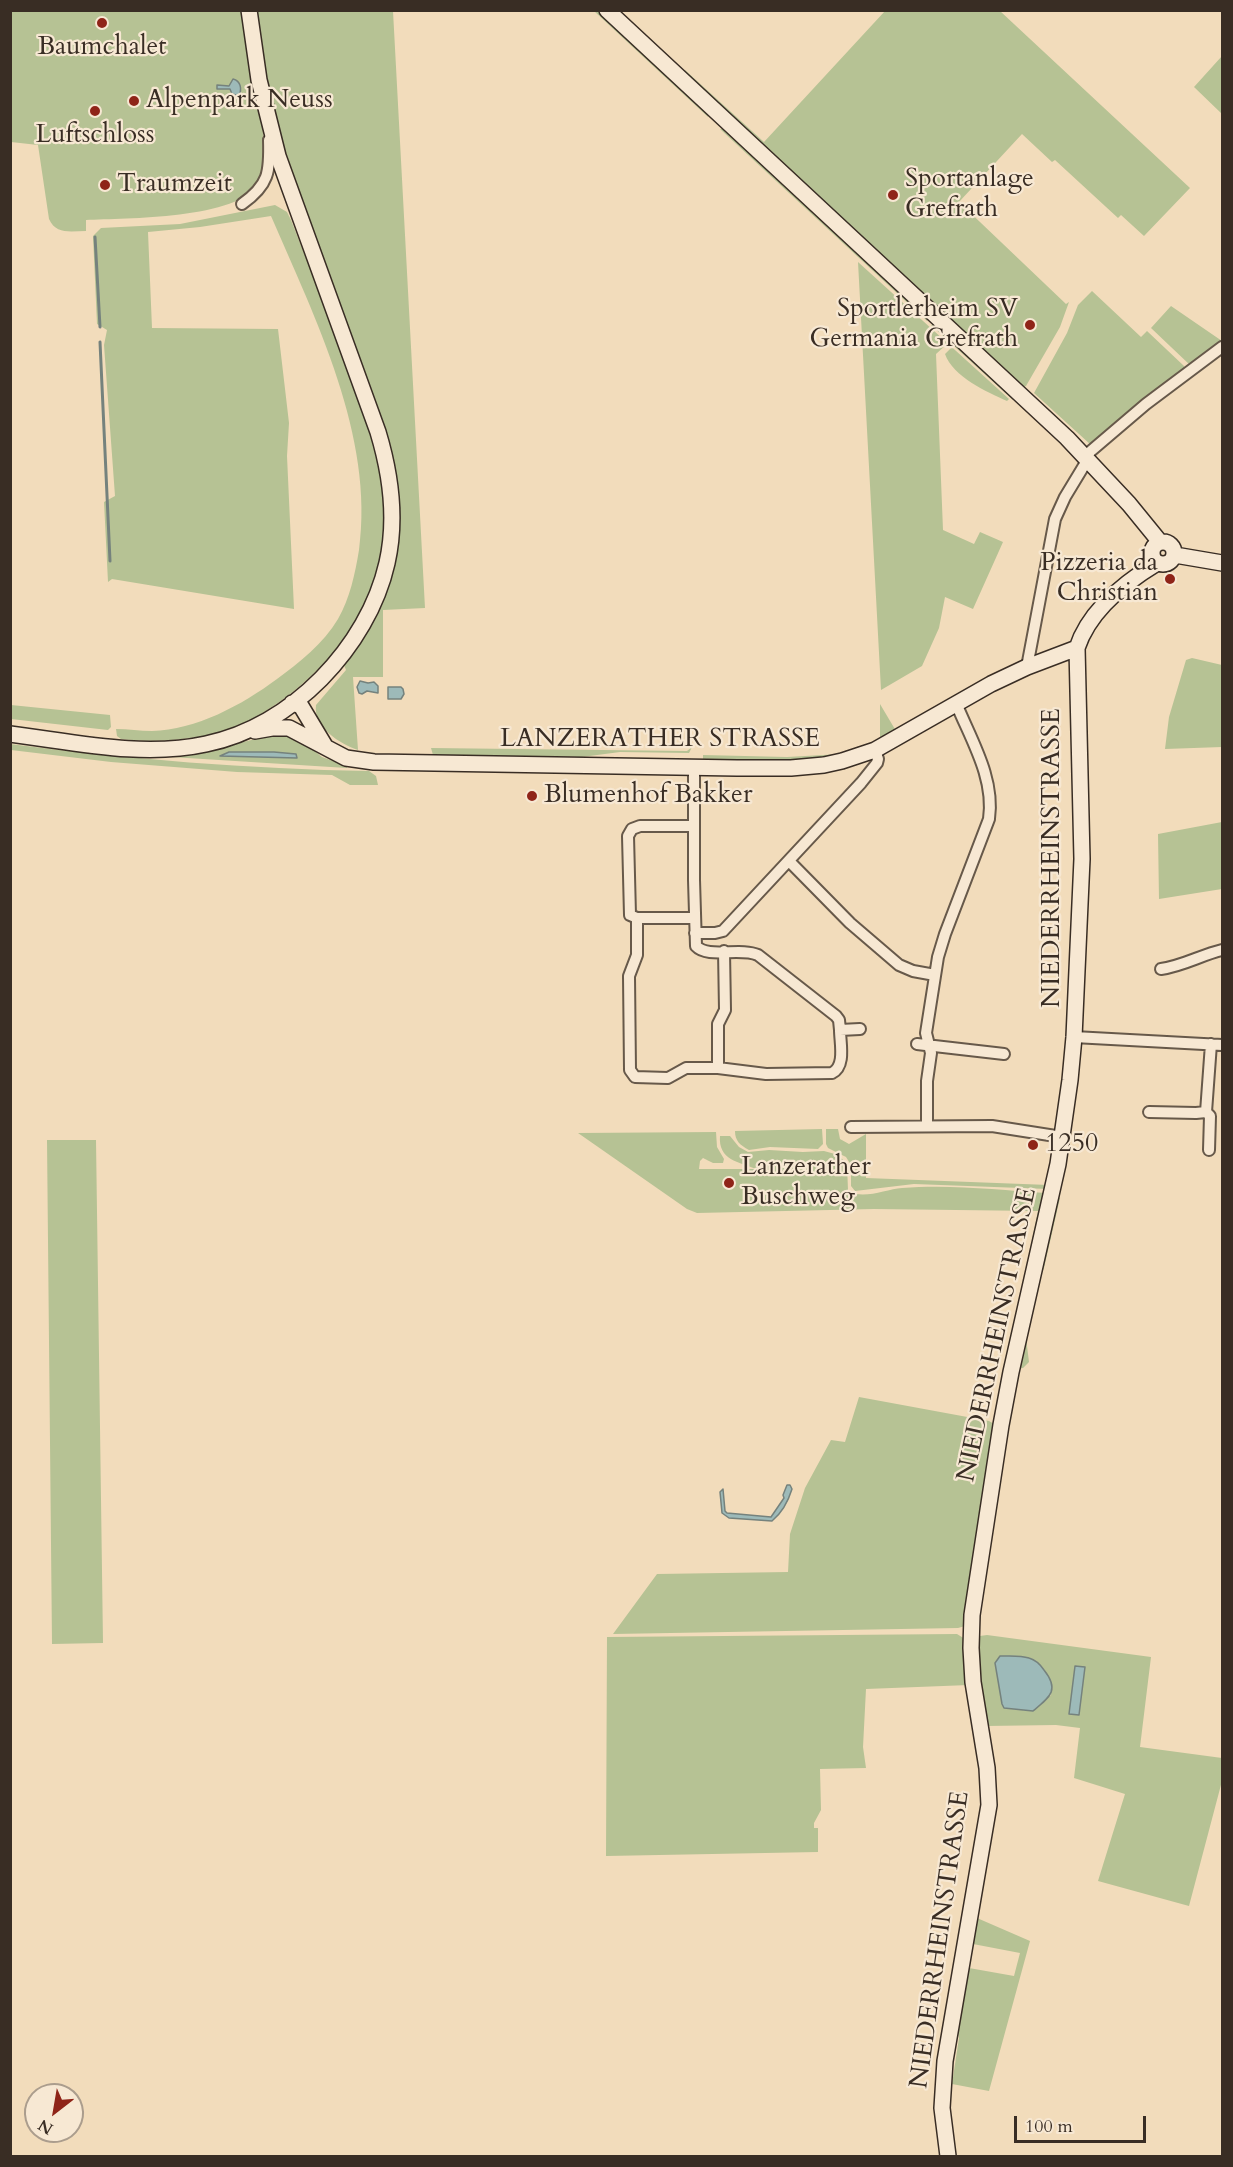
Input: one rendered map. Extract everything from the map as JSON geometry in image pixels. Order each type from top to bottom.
[{"type":"main road","points":[[10,734],[143,749],[186,748],[231,737],[292,704],[337,661],[368,615],[383,577],[387,562],[392,509],[390,478],[381,439],[290,191],[268,122],[259,81],[249,10]]},
{"type":"main road","points":[[607,10],[1086,458],[1129,504],[1160,542],[1171,545],[1175,555]]},
{"type":"main road","points":[[1160,542],[1156,544],[1152,552],[1157,563],[1168,564],[1175,555]]},
{"type":"main road","points":[[1175,555],[1222,562]]},
{"type":"main road","name":"NIEDERRHEINSTRASSE","points":[[947,2151],[942,2108],[945,2061],[989,1805],[987,1767],[973,1682],[972,1615],[1011,1372],[1058,1164],[1074,1037],[1082,859],[1077,648],[1090,620],[1100,608],[1157,563]]},
{"type":"main road","name":"LANZERATHER STRASSE","points":[[231,737],[281,727],[297,730],[346,758],[374,762],[694,768],[803,767],[842,761],[875,750],[956,703],[1027,667],[1077,648]]},
{"type":"main road","points":[[292,704],[294,719],[306,736]]},
{"type":"main road","points":[[292,704],[301,706],[327,748]]},
{"type":"street","points":[[242,204],[257,194],[266,178],[270,158],[268,122]]},
{"type":"street","points":[[1027,667],[1055,519],[1086,458],[1146,404],[1222,347]]},
{"type":"street","points":[[927,1126],[927,1081],[931,1053],[926,1033],[935,975],[945,934],[989,819],[991,807],[987,776],[956,703]]},
{"type":"street","points":[[695,933],[723,931],[875,766],[878,759],[875,750]]},
{"type":"street","points":[[637,918],[637,955],[629,976],[630,1070],[632,1074],[640,1078],[668,1078],[686,1068],[718,1068],[766,1074],[832,1073],[837,1070],[840,1064],[840,1030],[836,1016],[766,959],[751,951],[701,950],[696,946],[694,768]]},
{"type":"street","points":[[693,826],[640,826],[631,831],[628,836],[629,912],[631,916],[637,918],[694,918]]},
{"type":"street","points":[[789,861],[850,923],[899,965],[913,971],[935,975]]},
{"type":"street","points":[[1161,969],[1185,965],[1206,954],[1222,950]]},
{"type":"street","points":[[718,1068],[718,1024],[725,1010],[724,951]]},
{"type":"street","points":[[840,1030],[860,1029]]},
{"type":"street","points":[[1074,1037],[1217,1045],[1206,1112]]},
{"type":"street","points":[[917,1044],[1004,1054]]},
{"type":"street","points":[[1149,1112],[1206,1112]]},
{"type":"street","points":[[1206,1112],[1210,1116],[1209,1150]]},
{"type":"street","points":[[851,1127],[992,1126],[1062,1137]]},
{"type":"green space","name":"Alpenpark Neuss","points":[[10,11],[244,11],[262,125],[264,169],[260,182],[248,194],[229,204],[206,210],[153,217],[86,220],[86,231],[65,231],[56,228],[49,219],[38,145],[11,142]]},
{"type":"green space","points":[[255,11],[393,11],[425,608],[383,610],[383,677],[353,677],[358,750],[343,744],[329,734],[319,720],[316,705],[346,670],[344,665],[368,629],[397,526],[328,276],[271,109]]},
{"type":"green space","points":[[594,11],[600,11],[707,110],[708,117]]},
{"type":"green space","name":"Sportanlage Grefrath","points":[[885,11],[1000,11],[1190,188],[1144,236],[1121,215],[1118,218],[1055,160],[1052,162],[1022,134],[959,202],[1066,304],[1069,302],[1060,327],[1026,386],[1023,387],[685,77],[685,70],[764,142]]},
{"type":"green space","points":[[1222,56],[1222,114],[1194,87]]},
{"type":"green space","points":[[726,128],[928,317],[927,321],[720,129]]},
{"type":"green space","points":[[275,205],[287,212],[291,220],[378,448],[385,490],[386,522],[382,553],[374,582],[345,638],[325,662],[292,693],[259,715],[223,733],[209,736],[160,741],[121,739],[117,736],[116,729],[152,731],[185,726],[234,707],[263,689],[302,659],[326,636],[338,619],[352,586],[359,550],[362,507],[358,464],[350,422],[338,379],[306,295],[271,216],[148,232],[152,328],[278,329],[289,423],[287,456],[294,609],[112,579],[108,582],[104,502],[115,496],[104,345],[107,330],[97,324],[93,236],[101,228],[180,224]]},
{"type":"green space","points":[[858,262],[1009,399],[1007,401],[990,393],[955,370],[945,354],[951,348],[947,344],[936,354],[943,530],[974,544],[980,532],[1003,542],[973,609],[945,597],[939,628],[922,666],[881,690]]},
{"type":"green space","points":[[1092,291],[1141,337],[1147,331],[1184,366],[1186,371],[1091,445],[1034,393],[1067,333],[1078,305]]},
{"type":"green space","points":[[1171,306],[1222,341],[1222,345],[1191,366],[1151,328]]},
{"type":"green space","points":[[931,325],[937,325],[1014,396],[1013,400]]},
{"type":"green space","points":[[1192,658],[1222,665],[1222,747],[1165,749],[1169,717],[1186,660]]},
{"type":"green space","points":[[880,704],[896,731],[880,740]]},
{"type":"green space","points":[[11,705],[110,715],[111,727],[108,730],[11,719]]},
{"type":"green space","points":[[280,733],[300,739],[322,757],[347,766],[347,768],[155,756],[202,752]]},
{"type":"green space","points":[[10,744],[189,762],[369,771],[376,776],[378,785],[350,785],[332,775],[237,772],[111,762],[11,750]]},
{"type":"green space","points":[[692,747],[689,753],[620,752],[582,757],[433,755],[431,748],[687,751]]},
{"type":"green space","points":[[841,754],[842,758],[764,764],[734,760],[703,760],[703,755],[787,757]]},
{"type":"green space","points":[[1222,822],[1222,889],[1159,899],[1158,834]]},
{"type":"green space","points":[[822,1129],[823,1144],[818,1149],[770,1147],[749,1150],[739,1142],[735,1131]]},
{"type":"green space","points":[[826,1129],[838,1129],[840,1139],[849,1144],[866,1134],[866,1178],[1049,1185],[1048,1189],[914,1184],[855,1191],[851,1186],[851,1165],[846,1157],[828,1148]]},
{"type":"green space","points":[[716,1132],[717,1147],[724,1159],[723,1163],[713,1163],[703,1158],[699,1169],[756,1169],[731,1159],[722,1150],[720,1136],[730,1136],[739,1147],[748,1152],[824,1151],[835,1154],[847,1165],[848,1190],[853,1193],[874,1194],[902,1188],[938,1187],[1047,1193],[996,1416],[1038,1211],[874,1209],[697,1213],[687,1209],[578,1133]]},
{"type":"green space","points":[[47,1140],[96,1140],[103,1643],[52,1644]]},
{"type":"green space","points":[[1055,1196],[1060,1198],[1026,1338],[1029,1362],[1023,1368],[1016,1369]]},
{"type":"green space","points":[[859,1397],[989,1421],[994,1424],[996,1429],[965,1626],[958,1628],[613,1634],[657,1574],[788,1572],[790,1534],[805,1488],[831,1440],[845,1442]]},
{"type":"green space","points":[[957,1634],[965,1639],[969,1685],[866,1689],[863,1747],[866,1768],[820,1769],[821,1810],[814,1823],[814,1828],[818,1828],[818,1852],[606,1856],[607,1637]]},
{"type":"green space","points":[[987,1635],[1151,1657],[1140,1747],[1222,1758],[1222,1781],[1189,1906],[1098,1881],[1125,1794],[1074,1778],[1080,1728],[1056,1725],[986,1726],[979,1679],[978,1639],[980,1636]],"holes":[[[1000,1656],[1030,1658],[1051,1695],[1032,1711],[1004,1708],[995,1663]]]},
{"type":"green space","points":[[977,1918],[1030,1941],[989,2091],[952,2084],[959,2038],[957,2028],[969,1968],[1014,1976],[1020,1953],[973,1944]]},
{"type":"water","points":[[233,79],[240,86],[239,96],[232,94],[230,89],[217,89],[217,85],[229,86]]},
{"type":"water","points":[[360,681],[374,682],[378,686],[378,693],[367,691],[359,693],[357,687]]},
{"type":"water","points":[[388,687],[401,687],[404,694],[401,699],[388,699]]},
{"type":"water","points":[[229,752],[274,752],[296,754],[297,758],[220,756]]},
{"type":"water","points":[[787,1485],[790,1485],[792,1489],[789,1498],[772,1521],[729,1518],[722,1513],[720,1492],[723,1489],[727,1513],[771,1517],[784,1498]]},
{"type":"water","points":[[1000,1656],[1026,1657],[1036,1661],[1049,1677],[1051,1693],[1033,1711],[1004,1708],[995,1663]]},
{"type":"water","points":[[1075,1666],[1085,1667],[1079,1715],[1069,1714]]},
{"type":"waterway","points":[[95,237],[100,327]]},
{"type":"waterway","points":[[100,342],[110,561]]},
{"type":"place","name":"Baumchalet","points":[[102,23]]},
{"type":"place","name":"Alpenpark Neuss","points":[[134,101]]},
{"type":"place","name":"Luftschloss","points":[[95,111]]},
{"type":"place","name":"Traumzeit","points":[[105,185]]},
{"type":"place","name":"Sportanlage Grefrath","points":[[893,195]]},
{"type":"place","name":"Sportlerheim SV Germania Grefrath","points":[[1030,325]]},
{"type":"place","name":"Pizzeria da Christian","points":[[1170,579]]},
{"type":"place","name":"Blumenhof Bakker","points":[[532,796]]},
{"type":"place","name":"1250","points":[[1033,1145]]},
{"type":"place","name":"Lanzerather Buschweg","points":[[729,1183]]}]
